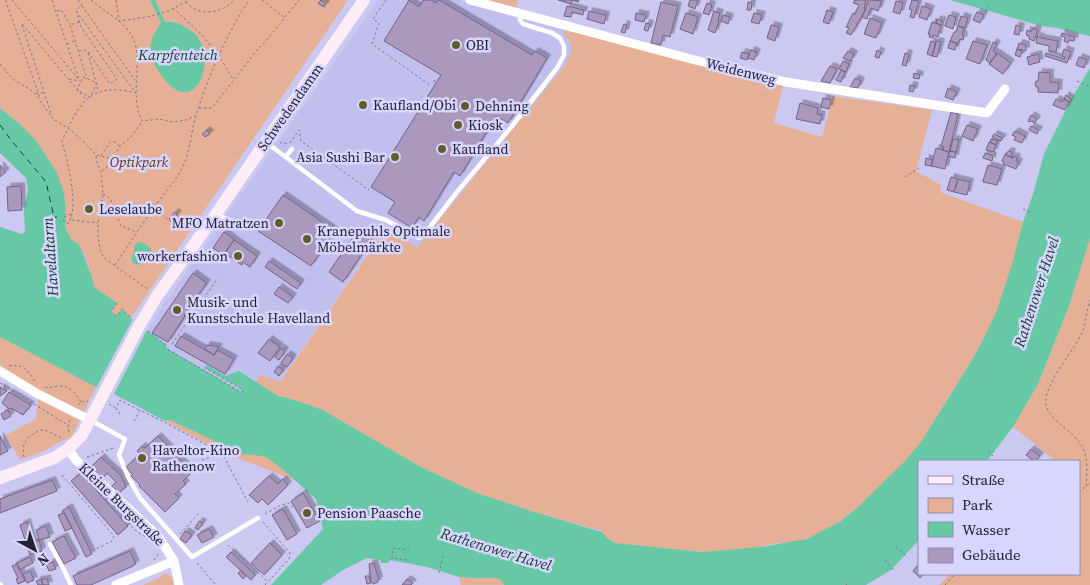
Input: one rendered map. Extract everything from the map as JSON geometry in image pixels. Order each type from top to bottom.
[{"type":"main road","name":"Schwedendamm","points":[[68,443],[82,435],[90,420],[105,402],[145,316],[160,292],[364,0]]},
{"type":"main road","points":[[0,478],[48,461],[68,443]]},
{"type":"street","name":"Weidenweg","points":[[470,0],[786,82],[987,113],[1005,89]]},
{"type":"street","points":[[2,370],[38,394],[90,420]]},
{"type":"street","name":"Kleine Burgstraße","points":[[68,443],[76,460],[158,536],[174,561]]},
{"type":"street","points":[[116,585],[174,561],[179,585]]},
{"type":"lane","points":[[266,142],[357,211],[386,220],[419,238],[423,236],[512,126],[557,68],[564,56],[564,46],[560,38],[552,33],[523,24],[520,20],[520,13]]},
{"type":"lane","name":"Schwedendamm","points":[[286,156],[292,149]]},
{"type":"lane","points":[[216,214],[243,225]]},
{"type":"lane","points":[[90,420],[125,439],[119,455],[128,477],[140,498],[192,557],[258,518]]},
{"type":"lane","points":[[50,544],[71,585]]},
{"type":"path","points":[[3,0],[7,5]]},
{"type":"path","points":[[6,0],[40,100]]},
{"type":"path","points":[[52,0],[80,81]]},
{"type":"path","points":[[78,0],[136,80]]},
{"type":"path","points":[[91,0],[119,21],[132,36],[137,52],[136,93],[139,115],[142,121]]},
{"type":"path","points":[[116,0],[119,21]]},
{"type":"path","points":[[119,21],[163,14],[187,1],[191,7],[200,12],[209,12],[228,6],[235,0]]},
{"type":"path","points":[[114,265],[181,170],[208,80],[249,0]]},
{"type":"path","points":[[262,0],[285,18]]},
{"type":"path","points":[[199,108],[212,108],[299,0]]},
{"type":"path","points":[[386,0],[373,19],[379,23],[372,44],[430,85]]},
{"type":"path","points":[[13,1],[80,81]]},
{"type":"path","points":[[76,10],[82,6]]},
{"type":"path","points":[[986,12],[988,6]]},
{"type":"path","points":[[173,8],[202,35],[219,56],[233,80]]},
{"type":"path","points":[[56,11],[61,10],[70,25],[87,79]]},
{"type":"path","points":[[76,10],[81,27],[117,79],[110,84],[87,50]]},
{"type":"path","points":[[76,10],[136,93]]},
{"type":"path","points":[[70,25],[79,22]]},
{"type":"path","points":[[53,119],[22,24],[86,100]]},
{"type":"path","points":[[67,44],[75,41]]},
{"type":"path","points":[[79,51],[87,50]]},
{"type":"path","points":[[87,50],[99,91]]},
{"type":"path","points":[[0,64],[13,79],[34,92],[39,94],[45,92]]},
{"type":"path","points":[[29,67],[36,65]]},
{"type":"path","points":[[77,90],[83,76],[97,83]]},
{"type":"path","points":[[68,78],[80,81]]},
{"type":"path","points":[[434,80],[435,84]]},
{"type":"path","points":[[1077,81],[1090,86]]},
{"type":"path","points":[[90,97],[97,83]]},
{"type":"path","points":[[63,220],[68,224],[72,220],[73,199],[69,167],[62,141],[77,109],[99,91],[123,89],[136,93]]},
{"type":"path","points":[[77,90],[90,97]]},
{"type":"path","points":[[34,92],[53,119],[68,128],[96,156],[101,172],[102,194],[98,235],[100,249],[104,258],[149,290]]},
{"type":"path","points":[[101,172],[111,163],[120,146],[130,138],[142,121],[159,118],[173,122],[196,116]]},
{"type":"path","points":[[279,142],[283,144],[291,142],[299,130],[301,141],[370,190]]},
{"type":"path","points":[[101,156],[110,142],[115,142],[120,146]]},
{"type":"path","points":[[96,156],[113,159]]},
{"type":"path","points":[[905,177],[919,168]]},
{"type":"path","points":[[102,194],[107,195],[114,204],[121,226],[137,233]]},
{"type":"path","points":[[153,209],[171,220]]},
{"type":"path","points":[[1023,209],[1030,212]]},
{"type":"path","points":[[64,217],[70,214],[72,220]]},
{"type":"path","points":[[72,220],[98,223]]},
{"type":"path","points":[[172,344],[218,278]]},
{"type":"path","points":[[1086,486],[1087,467],[1082,445],[1048,412],[1046,404],[1048,390],[1083,331],[1090,300]]},
{"type":"path","points":[[117,303],[111,312],[117,316],[122,309],[131,318]]},
{"type":"path","points":[[147,331],[166,345],[164,347],[172,352],[241,392],[243,390],[205,368],[206,365]]},
{"type":"path","points":[[2,370],[10,365],[25,368],[37,383]]},
{"type":"path","points":[[0,383],[68,426]]},
{"type":"path","points":[[42,386],[47,388],[60,386],[71,388],[81,402]]},
{"type":"path","points":[[116,408],[120,400],[222,453],[248,502]]},
{"type":"path","points":[[105,402],[116,408],[120,414]]},
{"type":"path","points":[[134,421],[140,410]]},
{"type":"path","points":[[24,460],[23,450],[26,440],[40,430],[51,432],[68,443]]},
{"type":"path","points":[[988,451],[993,456]]},
{"type":"path","points":[[202,460],[222,453]]},
{"type":"path","points":[[62,475],[114,536],[112,541],[94,550]]},
{"type":"path","points":[[1080,491],[1090,483]]},
{"type":"path","points":[[264,585],[288,559],[290,553],[258,518],[281,505],[289,503],[292,507],[294,506]]},
{"type":"path","points":[[176,539],[200,512]]},
{"type":"path","points":[[222,539],[268,582]]},
{"type":"path","points":[[896,547],[906,556]]},
{"type":"path","points":[[407,560],[392,558],[393,548],[409,550]]},
{"type":"path","points":[[439,573],[443,555]]},
{"type":"path","points":[[192,557],[216,585]]},
{"type":"path","points":[[399,564],[400,559]]},
{"type":"path","points":[[885,560],[893,570]]},
{"type":"path","points":[[945,585],[954,575]]},
{"type":"shaded area","points":[[378,0],[458,0],[500,11],[565,29],[572,52],[565,65],[417,249],[386,227],[279,382],[261,375],[256,382],[239,371],[226,376],[206,365],[205,368],[243,390],[241,392],[164,347],[166,345],[147,331],[163,305]]},
{"type":"green space","name":"Optikpark","points":[[0,0],[150,0],[161,22],[151,43],[152,57],[158,70],[196,88],[201,80],[205,61],[200,42],[191,30],[174,21],[165,22],[155,0],[348,0],[131,318],[122,309],[117,316],[111,312],[117,303],[94,287],[90,269],[83,252],[66,231],[66,214],[21,125],[0,108]]},
{"type":"green space","points":[[487,0],[518,0],[516,8]]},
{"type":"green space","points":[[565,29],[783,85],[774,123],[822,137],[833,96],[932,110],[916,171],[941,185],[940,192],[1023,222],[1015,255],[993,320],[978,349],[929,429],[902,465],[856,509],[824,531],[799,541],[760,547],[702,552],[615,543],[607,538],[602,531],[531,511],[477,493],[421,467],[321,409],[278,396],[256,382],[261,375],[280,382],[387,227],[417,248],[565,65],[572,49],[570,42],[563,34]]},
{"type":"green space","points":[[1090,238],[1090,585],[939,585],[949,575],[1080,575],[1080,460],[1055,460],[1013,427],[1038,384],[1069,306]]},
{"type":"green space","points":[[0,337],[96,387],[71,438],[20,460],[6,435],[36,419],[39,393],[0,365]]},
{"type":"green space","points":[[170,420],[242,454],[266,457],[278,464],[294,480],[225,453],[165,421]]},
{"type":"green space","points":[[165,573],[169,575],[174,585],[143,585],[159,578]]},
{"type":"green space","points":[[459,577],[497,578],[504,585],[461,585]]},
{"type":"water","name":"Karpfenteich","points":[[150,0],[155,0],[165,22],[179,24],[187,28],[198,38],[204,51],[204,66],[201,79],[194,89],[185,92],[173,88],[155,66],[151,54],[151,43],[161,22]]},
{"type":"water","points":[[950,0],[1090,0],[1090,36],[1042,26]]},
{"type":"water","points":[[1090,68],[1090,238],[1069,306],[1038,384],[1013,427],[988,460],[918,460],[918,541],[891,570],[866,585],[504,585],[497,578],[459,577],[427,567],[390,560],[388,563],[381,563],[380,560],[367,558],[343,570],[321,585],[271,585],[323,529],[316,499],[266,457],[242,454],[170,420],[165,421],[0,337],[0,227],[22,234],[25,232],[24,209],[28,189],[26,178],[0,153],[0,108],[21,125],[37,142],[57,173],[64,193],[65,227],[71,239],[79,245],[82,251],[94,287],[117,303],[111,312],[117,316],[122,309],[166,345],[165,347],[241,392],[242,389],[205,368],[207,365],[226,376],[239,371],[278,396],[321,409],[421,467],[477,493],[602,532],[615,543],[702,552],[760,547],[807,539],[841,521],[905,461],[921,442],[972,360],[997,310],[1044,154],[1073,96]]},
{"type":"water","points":[[139,242],[152,250],[154,257],[152,260],[139,265],[133,263],[131,258],[134,246]]},
{"type":"pier","points":[[134,317],[148,328],[113,396],[95,390]]},
{"type":"building","points":[[321,0],[326,4],[324,7],[318,3]]},
{"type":"building","points":[[409,0],[419,7],[423,0],[431,0],[436,3],[439,0],[532,55],[535,51],[547,58],[508,123],[496,116],[460,176],[454,172],[424,221],[419,217],[412,228],[388,213],[395,202],[371,187],[441,75],[384,41]]},
{"type":"building","points":[[558,0],[572,0],[571,4]]},
{"type":"building","points":[[690,0],[698,0],[695,9],[688,6]]},
{"type":"building","points":[[855,0],[866,0],[864,8],[866,9],[851,35],[846,33],[849,28],[846,27],[859,5],[853,3]]},
{"type":"building","points":[[869,0],[882,1],[878,11],[871,8],[867,19],[862,17]]},
{"type":"building","points":[[912,0],[919,1],[914,18],[910,17],[912,10],[909,9]]},
{"type":"building","points":[[896,1],[903,3],[900,14],[893,12]]},
{"type":"building","points":[[661,2],[678,6],[670,37],[663,35],[661,45],[651,43]]},
{"type":"building","points":[[748,2],[752,3],[751,10],[747,10]]},
{"type":"building","points":[[707,3],[712,5],[709,15],[703,13]]},
{"type":"building","points":[[567,6],[584,10],[583,15],[572,12],[571,17],[564,16]]},
{"type":"building","points":[[922,6],[931,9],[927,20],[919,17]]},
{"type":"building","points":[[827,10],[833,12],[829,24],[823,22]]},
{"type":"building","points":[[589,11],[606,15],[604,24],[587,19]]},
{"type":"building","points":[[714,11],[720,13],[715,33],[708,30]]},
{"type":"building","points":[[977,12],[984,15],[980,23],[973,20]]},
{"type":"building","points":[[636,13],[646,15],[644,22],[635,20]]},
{"type":"building","points":[[686,13],[698,17],[693,34],[680,29]]},
{"type":"building","points":[[754,13],[762,15],[759,24],[751,22]]},
{"type":"building","points":[[723,15],[730,17],[728,24],[721,21]]},
{"type":"building","points":[[949,15],[956,17],[953,29],[945,26]]},
{"type":"building","points":[[961,16],[968,18],[965,28],[958,26]]},
{"type":"building","points":[[870,18],[882,23],[876,38],[864,34]]},
{"type":"building","points":[[937,19],[943,21],[941,25],[936,23]]},
{"type":"building","points":[[932,22],[941,25],[938,37],[933,35],[933,38],[929,37],[930,34],[928,34]]},
{"type":"building","points":[[646,23],[650,24],[648,31],[644,30]]},
{"type":"building","points":[[624,24],[627,25],[625,33],[621,32]]},
{"type":"building","points":[[771,25],[779,27],[775,41],[767,38]]},
{"type":"building","points":[[1016,25],[1021,27],[1019,35],[1014,34]]},
{"type":"building","points":[[958,26],[964,28],[962,35],[964,36],[963,40],[960,39],[958,44],[950,41]]},
{"type":"building","points":[[1033,28],[1038,30],[1034,41],[1026,35],[1027,30],[1031,32]]},
{"type":"building","points":[[1062,33],[1075,37],[1074,41],[1069,40],[1068,43],[1064,41],[1065,37],[1061,36]]},
{"type":"building","points":[[1037,36],[1058,41],[1056,52],[1049,51],[1049,46],[1036,43]]},
{"type":"building","points":[[931,41],[936,43],[932,56],[927,54]]},
{"type":"building","points":[[936,41],[941,42],[937,57],[932,56]]},
{"type":"building","points":[[950,41],[957,43],[955,50],[948,48]]},
{"type":"building","points":[[973,41],[987,45],[980,64],[966,59]]},
{"type":"building","points":[[993,42],[997,44],[993,51],[997,54],[990,63],[986,60]]},
{"type":"building","points":[[1019,43],[1026,45],[1026,51],[1017,49]]},
{"type":"building","points":[[1017,49],[1022,51],[1020,57],[1015,55]]},
{"type":"building","points":[[1064,49],[1071,52],[1067,63],[1045,56],[1046,53],[1064,59],[1065,57],[1062,56]]},
{"type":"building","points":[[751,50],[757,52],[754,60],[748,58]]},
{"type":"building","points":[[877,50],[881,52],[879,58],[875,57]]},
{"type":"building","points":[[848,51],[854,54],[851,61],[843,58]]},
{"type":"building","points":[[742,52],[749,54],[747,60],[740,58]]},
{"type":"building","points":[[905,53],[909,54],[906,66],[902,65]]},
{"type":"building","points":[[997,53],[1011,63],[1003,74],[989,64]]},
{"type":"building","points":[[1038,54],[1040,62],[1029,65],[1027,57]]},
{"type":"building","points":[[1079,57],[1087,60],[1084,68],[1076,65]]},
{"type":"building","points":[[843,61],[849,64],[846,72],[839,69]]},
{"type":"building","points":[[830,66],[837,69],[830,83],[821,81]]},
{"type":"building","points":[[841,70],[845,72],[841,82],[836,80]]},
{"type":"building","points":[[1039,72],[1050,73],[1050,82],[1059,83],[1058,93],[1038,92],[1038,87],[1035,85],[1036,81],[1038,81]]},
{"type":"building","points":[[914,73],[920,75],[919,79],[913,78]]},
{"type":"building","points":[[855,78],[861,81],[858,88],[850,87]]},
{"type":"building","points":[[910,85],[915,86],[913,92],[909,91]]},
{"type":"building","points":[[948,88],[957,92],[953,100],[945,97]]},
{"type":"building","points":[[1066,95],[1071,99],[1069,102],[1064,99]]},
{"type":"building","points":[[823,98],[831,100],[829,109],[821,107]]},
{"type":"building","points":[[1056,99],[1062,102],[1064,99],[1069,102],[1065,110],[1053,105]]},
{"type":"building","points":[[800,103],[818,108],[817,114],[822,115],[820,124],[796,119]]},
{"type":"building","points":[[951,112],[958,114],[949,152],[943,150],[944,147],[941,146]]},
{"type":"building","points":[[1031,115],[1037,119],[1035,123],[1028,121]]},
{"type":"building","points":[[967,125],[978,129],[973,141],[962,136]]},
{"type":"building","points":[[1031,126],[1039,130],[1037,134],[1029,130]]},
{"type":"building","points":[[207,130],[210,134],[205,137],[202,134]]},
{"type":"building","points":[[1015,131],[1025,136],[1022,143],[1014,140],[1016,137],[1012,135]]},
{"type":"building","points":[[994,134],[1003,138],[1001,141],[992,137]]},
{"type":"building","points":[[953,139],[959,140],[956,152],[950,151]]},
{"type":"building","points":[[991,139],[998,141],[996,145],[990,142]]},
{"type":"building","points":[[989,142],[996,145],[994,152],[986,150]]},
{"type":"building","points":[[936,148],[949,152],[945,169],[931,166]]},
{"type":"building","points":[[950,151],[956,152],[955,158],[948,156]]},
{"type":"building","points":[[1009,151],[1012,152],[1011,156],[1013,158],[1006,155]]},
{"type":"building","points":[[985,153],[993,156],[992,161],[983,158]]},
{"type":"building","points":[[1005,154],[1017,158],[1016,161],[1019,162],[1016,169],[1003,164],[1004,162],[1002,161]]},
{"type":"building","points":[[926,158],[933,160],[931,166],[925,165]]},
{"type":"building","points":[[0,165],[6,172],[0,177]]},
{"type":"building","points":[[988,165],[1002,169],[997,185],[983,182]]},
{"type":"building","points":[[951,177],[958,179],[954,192],[947,190]]},
{"type":"building","points":[[958,179],[970,182],[967,195],[954,192]]},
{"type":"building","points":[[21,186],[22,210],[8,211],[7,187]]},
{"type":"building","points":[[283,195],[335,231],[311,266],[258,231]]},
{"type":"building","points":[[175,212],[178,214],[172,221],[169,219]]},
{"type":"building","points":[[358,230],[372,239],[343,282],[329,272]]},
{"type":"building","points":[[224,232],[234,240],[223,255],[213,248]]},
{"type":"building","points":[[234,240],[257,256],[250,267],[243,262],[242,265],[225,253]]},
{"type":"building","points":[[210,257],[217,259],[216,263],[208,260]]},
{"type":"building","points":[[269,261],[301,283],[297,289],[265,267]]},
{"type":"building","name":"Musik- und Kunstschule Havelland","points":[[193,273],[207,283],[184,315],[168,342],[152,333]]},
{"type":"building","points":[[279,287],[293,297],[288,303],[274,294]]},
{"type":"building","points":[[181,336],[214,355],[217,350],[234,359],[225,374],[175,346]]},
{"type":"building","points":[[269,339],[280,347],[270,361],[258,353]]},
{"type":"building","points":[[207,345],[219,347],[214,355],[205,349]]},
{"type":"building","points":[[281,348],[285,351],[279,360],[275,357]]},
{"type":"building","points":[[287,354],[293,358],[287,367],[281,363]]},
{"type":"building","points":[[278,366],[283,370],[279,376],[274,372]]},
{"type":"building","points":[[0,387],[7,391],[0,396]]},
{"type":"building","points":[[9,392],[31,405],[23,415],[11,408],[9,409],[2,403]]},
{"type":"building","points":[[8,410],[11,416],[4,420],[1,414]]},
{"type":"building","points":[[0,436],[8,451],[0,455]]},
{"type":"building","points":[[158,436],[192,472],[183,481],[186,484],[175,494],[179,498],[165,512],[139,486],[126,467],[140,454],[137,451],[142,446],[145,448]]},
{"type":"building","points":[[1031,449],[1040,456],[1037,460],[1033,460],[1026,455]]},
{"type":"building","points":[[101,457],[121,476],[126,487],[118,494],[111,487],[116,482],[107,473],[102,479],[91,467]]},
{"type":"building","points":[[81,473],[128,526],[118,535],[71,481]]},
{"type":"building","points":[[269,476],[278,484],[283,479],[288,485],[268,505],[262,499],[258,503],[249,495]]},
{"type":"building","points":[[52,480],[57,491],[0,513],[0,499]]},
{"type":"building","name":"Pension Paasche","points":[[303,493],[320,521],[307,528],[291,501]]},
{"type":"building","points":[[69,507],[92,554],[86,557],[63,510]]},
{"type":"building","points":[[283,509],[297,534],[287,540],[272,515]]},
{"type":"building","points":[[64,513],[72,528],[65,531],[58,515]]},
{"type":"building","points":[[199,521],[203,523],[198,530],[195,528]]},
{"type":"building","points":[[27,522],[36,553],[30,555],[20,525]]},
{"type":"building","points":[[46,526],[50,537],[39,540],[36,530]]},
{"type":"building","points":[[209,529],[214,537],[202,543],[197,535]]},
{"type":"building","points":[[185,531],[192,535],[186,543],[180,539]]},
{"type":"building","points":[[64,536],[76,558],[64,564],[52,542]]},
{"type":"building","points":[[39,540],[42,551],[36,553],[33,542]]},
{"type":"building","points":[[270,543],[282,555],[264,575],[251,563]]},
{"type":"building","points":[[130,551],[136,564],[133,566],[91,585],[77,585],[73,576]]},
{"type":"building","points":[[231,552],[255,575],[251,580],[226,557]]},
{"type":"building","points":[[30,557],[33,563],[19,570],[17,563]]},
{"type":"building","points":[[53,562],[56,569],[49,571],[46,564]]},
{"type":"building","points":[[374,563],[379,580],[373,584],[371,582],[369,564]]},
{"type":"building","points":[[17,564],[25,581],[18,584],[16,579],[18,578],[12,566]]},
{"type":"building","points":[[918,565],[918,575],[923,575],[920,578],[913,571]]},
{"type":"building","points":[[241,570],[246,576],[243,579],[238,573]]},
{"type":"building","points":[[30,571],[34,580],[27,583],[23,574]]},
{"type":"building","points":[[365,576],[369,576],[371,583],[367,584]]},
{"type":"building","points":[[47,578],[49,585],[43,585],[41,580]]},
{"type":"building","points":[[41,579],[43,585],[38,585],[36,581]]},
{"type":"building","points":[[407,579],[413,583],[411,585],[402,585]]},
{"type":"ferry route","points":[[0,125],[46,182],[54,217],[57,217]]},
{"type":"place","name":"OBI","points":[[456,45]]},
{"type":"place","name":"Kaufland/Obi","points":[[363,105]]},
{"type":"place","name":"Dehning","points":[[465,106]]},
{"type":"place","name":"Kiosk","points":[[458,125]]},
{"type":"place","name":"Kaufland","points":[[442,149]]},
{"type":"place","name":"Asia Sushi Bar","points":[[395,157]]},
{"type":"place","name":"Leselaube","points":[[89,209]]},
{"type":"place","name":"MFO Matratzen","points":[[279,223]]},
{"type":"place","name":"Kranepuhls Optimale Möbelmärkte","points":[[307,239]]},
{"type":"place","name":"workerfashion","points":[[238,256]]},
{"type":"place","name":"Musik- und Kunstschule Havelland","points":[[177,310]]},
{"type":"place","name":"Haveltor-Kino Rathenow","points":[[142,458]]},
{"type":"place","name":"Pension Paasche","points":[[307,513]]},
{"type":"water label","name":"Havelaltarm","points":[[50,257]]},
{"type":"water label","name":"Rathenower Havel","points":[[1036,292]]},
{"type":"water label","name":"Rathenower Havel","points":[[496,549]]}]
